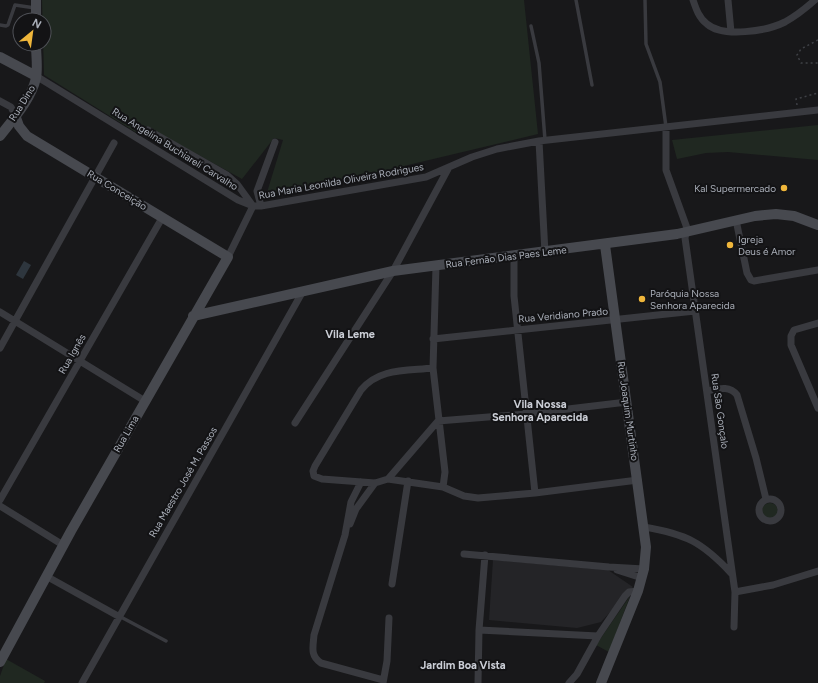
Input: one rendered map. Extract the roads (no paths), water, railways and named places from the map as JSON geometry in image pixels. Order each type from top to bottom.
[{"type":"main road","name":"Rua Dino","points":[[0,136],[28,96],[36,76],[36,52]]},
{"type":"main road","points":[[0,57],[36,76]]},
{"type":"main road","name":"Rua Conceição","points":[[15,115],[19,126],[27,136],[228,257]]},
{"type":"main road","name":"Rua Fernão Dias Paes Leme","points":[[193,316],[303,290],[393,271],[605,245],[686,233],[755,216],[794,216],[818,225]]},
{"type":"main road","name":"Rua Joaquim Murtinho","points":[[602,683],[638,591],[643,573],[646,547],[605,245]]},
{"type":"main road","name":"Rua Lima","points":[[0,662],[63,545],[228,257]]},
{"type":"street","points":[[693,0],[701,18],[705,23],[717,30],[731,32],[757,29],[785,22],[815,0]]},
{"type":"street","points":[[728,0],[731,32]]},
{"type":"street","name":"Rua Angelina Buchiareli Carvalho","points":[[36,76],[110,120],[212,185],[253,206]]},
{"type":"street","points":[[0,101],[11,107],[15,115]]},
{"type":"street","name":"Rua Maria Leonilda Oliveira Rodrigues","points":[[253,206],[261,206],[426,178],[472,157],[491,151],[542,140],[818,110]]},
{"type":"street","name":"Rua São Gonçalo","points":[[666,127],[666,170],[686,228],[685,238],[731,574],[735,592],[734,627]]},
{"type":"street","name":"Rua Angelina Buchiareli Carvalho","points":[[148,130],[226,175],[237,184],[253,206]]},
{"type":"street","points":[[542,140],[545,252]]},
{"type":"street","points":[[261,206],[257,191],[275,142]]},
{"type":"street","points":[[0,348],[114,143]]},
{"type":"street","points":[[295,423],[393,271],[448,169]]},
{"type":"street","name":"Rua Lima","points":[[228,257],[253,206]]},
{"type":"street","name":"Rua Ignês","points":[[0,500],[162,218]]},
{"type":"street","points":[[736,220],[747,272],[751,280],[754,281],[818,270]]},
{"type":"street","points":[[514,256],[514,296],[535,493]]},
{"type":"street","points":[[436,266],[433,368],[445,472],[444,486]]},
{"type":"street","name":"Rua Maestro José M. Passos","points":[[82,683],[118,616],[303,290]]},
{"type":"street","name":"Rua Veridiano Prado","points":[[433,339],[695,311]]},
{"type":"street","points":[[0,312],[145,401]]},
{"type":"street","points":[[818,323],[794,330],[791,336],[791,345],[818,408]]},
{"type":"street","points":[[433,368],[387,373],[369,381],[361,390],[315,466],[313,471],[317,478],[375,483],[388,479],[408,481],[444,486],[464,496],[478,498],[535,493],[638,480]]},
{"type":"street","points":[[706,391],[726,388],[733,390],[737,395],[756,458],[766,500]]},
{"type":"street","points":[[388,479],[438,421],[526,414],[627,402]]},
{"type":"street","points":[[392,584],[408,481]]},
{"type":"street","points":[[345,535],[351,502],[361,482]]},
{"type":"street","points":[[375,483],[356,509],[345,535],[314,635],[312,651],[315,659],[321,663],[383,681],[387,661],[389,618]]},
{"type":"street","points":[[0,506],[63,545]]},
{"type":"street","points":[[644,527],[670,532],[695,542],[712,553],[731,574]]},
{"type":"street","points":[[464,554],[609,568],[643,573]]},
{"type":"street","points":[[478,683],[479,630],[486,555]]},
{"type":"street","points":[[735,592],[773,585],[818,570]]},
{"type":"street","points":[[46,576],[118,616]]},
{"type":"street","points":[[569,683],[577,674],[598,636],[625,596],[629,592],[638,591]]},
{"type":"street","points":[[479,630],[598,636]]},
{"type":"lane","points":[[576,0],[592,85]]},
{"type":"lane","points":[[644,0],[646,44],[660,82],[666,127]]},
{"type":"lane","points":[[0,25],[8,25],[15,5],[36,4]]},
{"type":"lane","points":[[531,26],[540,70],[542,140]]},
{"type":"lane","points":[[118,616],[166,641]]},
{"type":"place","name":"Kal Supermercado","points":[[784,188]]},
{"type":"place","name":"Igreja Deus é Amor","points":[[730,245]]},
{"type":"place","name":"Paróquia Nossa Senhora Aparecida","points":[[642,299]]},
{"type":"district","name":"Vila Leme","points":[[350,334]]},
{"type":"district","name":"Vila Nossa Senhora Aparecida","points":[[540,410]]},
{"type":"district","name":"Jardim Boa Vista","points":[[463,665]]}]
